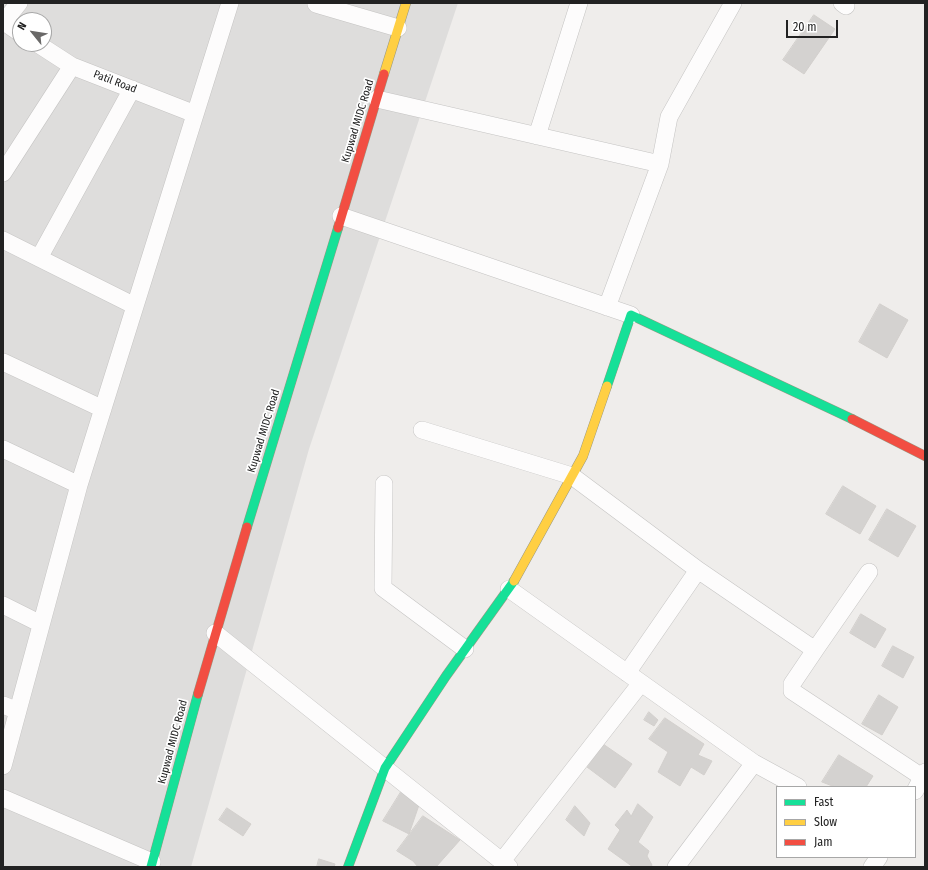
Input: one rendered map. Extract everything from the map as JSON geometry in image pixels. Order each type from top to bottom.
[{"type":"street","points":[[12,28],[3,23],[19,3]]},
{"type":"street","points":[[3,766],[10,708],[41,624],[79,485],[230,3]]},
{"type":"street","name":"Kupwad MIDC Road","points":[[152,865],[215,633],[406,3]]},
{"type":"street","points":[[537,136],[579,3]]},
{"type":"street","points":[[608,307],[660,164],[668,117],[732,3]]},
{"type":"street","points":[[316,4],[398,28]]},
{"type":"street","name":"Patil Road","points":[[50,52],[72,66],[196,114]]},
{"type":"street","points":[[3,173],[72,66]]},
{"type":"street","points":[[39,258],[132,89]]},
{"type":"street","points":[[377,99],[660,164]]},
{"type":"street","points":[[341,216],[631,315],[843,415],[925,456]]},
{"type":"street","points":[[3,240],[135,306]]},
{"type":"street","points":[[348,867],[385,768],[465,649],[509,589],[583,456],[631,315]]},
{"type":"street","points":[[3,362],[103,409]]},
{"type":"street","points":[[422,430],[572,476],[698,570],[815,650]]},
{"type":"street","points":[[3,449],[79,485]]},
{"type":"street","points":[[384,484],[383,588],[465,649]]},
{"type":"street","points":[[628,673],[698,570]]},
{"type":"street","points":[[869,572],[792,684],[792,691],[921,780]]},
{"type":"street","points":[[509,589],[754,763],[796,786]]},
{"type":"street","points":[[3,605],[41,624]]},
{"type":"street","points":[[215,633],[505,864],[641,683]]},
{"type":"street","points":[[676,867],[754,763]]},
{"type":"street","points":[[3,798],[152,865]]},
{"type":"street","points":[[872,867],[878,858]]},
{"type":"shaded area","points":[[3,3],[458,3],[309,449],[191,867],[3,867]]},
{"type":"building","points":[[814,15],[835,29],[804,74],[783,60]]},
{"type":"building","points":[[880,304],[908,320],[887,358],[859,342]]},
{"type":"building","points":[[843,486],[876,506],[860,534],[826,514]]},
{"type":"building","points":[[887,509],[916,526],[898,557],[869,540]]},
{"type":"building","points":[[861,614],[886,629],[875,648],[850,633]]},
{"type":"building","points":[[893,646],[914,657],[903,678],[882,666]]},
{"type":"building","points":[[879,695],[898,707],[882,735],[862,724]]},
{"type":"building","points":[[649,712],[658,720],[654,726],[644,720]]},
{"type":"building","points":[[665,718],[704,744],[698,755],[712,761],[704,775],[691,767],[680,786],[658,772],[668,752],[649,739]]},
{"type":"building","points":[[603,744],[632,764],[615,788],[587,767]]},
{"type":"building","points":[[839,755],[873,776],[867,786],[832,786],[822,782]]},
{"type":"building","points":[[401,792],[420,802],[409,834],[383,821]]},
{"type":"building","points":[[638,804],[653,817],[638,842],[649,851],[647,856],[652,865],[651,867],[633,867],[608,849],[620,830],[615,825],[627,810],[631,816]]},
{"type":"building","points":[[575,806],[590,823],[584,836],[566,820]]},
{"type":"building","points":[[227,808],[251,824],[243,836],[219,820]]},
{"type":"building","points":[[423,816],[460,840],[436,867],[418,867],[413,861],[397,851]]},
{"type":"building","points":[[319,859],[335,864],[334,867],[317,867]]},
{"type":"traffic: fast","points":[[247,527],[338,228]]},
{"type":"traffic: fast","points":[[607,386],[631,315],[852,419]]},
{"type":"traffic: fast","points":[[348,867],[385,768],[446,676],[514,581]]},
{"type":"traffic: fast","points":[[151,867],[198,694]]},
{"type":"traffic: slow","points":[[384,74],[406,3]]},
{"type":"traffic: slow","points":[[514,581],[583,456],[607,386]]},
{"type":"traffic: jam","points":[[338,228],[384,74]]},
{"type":"traffic: jam","points":[[852,419],[925,456]]},
{"type":"traffic: jam","points":[[198,694],[247,527]]}]
